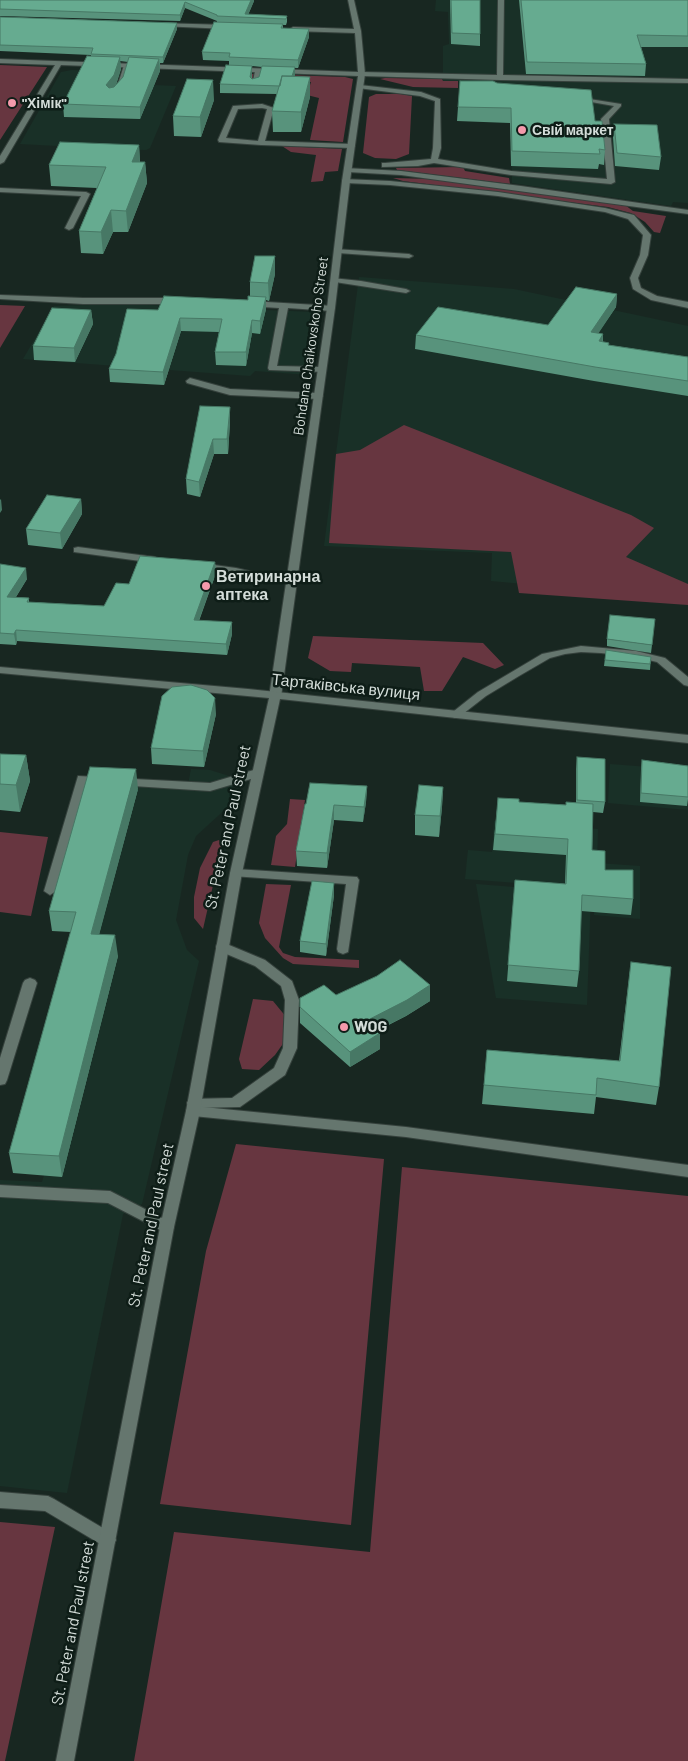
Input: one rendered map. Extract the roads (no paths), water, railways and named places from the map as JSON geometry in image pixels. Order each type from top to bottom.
[{"type":"street","name":"Bohdana Chaikovskoho Street","points":[[275,697],[290,580],[335,280],[346,181],[362,74],[358,31],[351,0]]},
{"type":"street","points":[[500,78],[501,0]]},
{"type":"street","points":[[149,24],[238,27]]},
{"type":"street","points":[[288,29],[358,31]]},
{"type":"street","points":[[0,61],[258,71],[688,81]]},
{"type":"street","points":[[0,162],[59,63]]},
{"type":"street","points":[[112,97],[120,88],[126,66]]},
{"type":"street","points":[[254,85],[258,71]]},
{"type":"street","points":[[360,86],[421,94],[438,100],[437,148],[434,161]]},
{"type":"street","points":[[348,167],[418,164],[434,161],[511,173],[611,182],[605,120],[619,105],[568,98]]},
{"type":"street","points":[[261,143],[271,108],[262,106],[235,107],[222,140],[261,143],[351,146]]},
{"type":"street","points":[[348,167],[521,188],[688,212]]},
{"type":"street","points":[[346,181],[390,183],[498,194],[605,210],[630,217],[647,235],[644,255],[634,278],[637,288],[654,298],[688,305]]},
{"type":"street","points":[[0,190],[86,194],[68,228]]},
{"type":"street","points":[[338,251],[409,256]]},
{"type":"street","points":[[335,280],[406,291]]},
{"type":"street","points":[[0,297],[83,301],[182,302]]},
{"type":"street","points":[[238,304],[331,308]]},
{"type":"street","points":[[284,306],[272,368],[322,370]]},
{"type":"street","points":[[190,381],[230,392],[318,396]]},
{"type":"street","points":[[78,550],[169,562]]},
{"type":"street","points":[[188,565],[236,571],[266,578],[290,580]]},
{"type":"street","points":[[456,715],[482,694],[515,674],[546,656],[564,651],[582,649],[601,650],[636,654],[661,660],[688,683]]},
{"type":"street","name":"Тартаківська вулиця","points":[[0,670],[248,692],[275,697],[688,739]]},
{"type":"street","name":"St. Peter and Paul street","points":[[65,1761],[167,1227],[193,1107],[236,873],[275,697]]},
{"type":"street","points":[[50,891],[82,779],[210,787],[257,773]]},
{"type":"street","points":[[236,873],[353,880],[343,949]]},
{"type":"street","points":[[193,1107],[235,1103],[280,1071],[290,1048],[292,1000],[287,984],[260,962],[222,946]]},
{"type":"street","points":[[0,1080],[30,983]]},
{"type":"street","points":[[193,1107],[406,1132],[688,1171]]},
{"type":"street","points":[[0,1191],[110,1197],[167,1227]]},
{"type":"street","points":[[0,1500],[48,1504],[107,1540]]},
{"type":"place","name":"\"Хімік\"","points":[[12,103]]},
{"type":"place","name":"Свiй маркет","points":[[522,130]]},
{"type":"place","name":"Ветиринарна аптека","points":[[206,586]]},
{"type":"place","name":"WOG","points":[[344,1027]]}]
